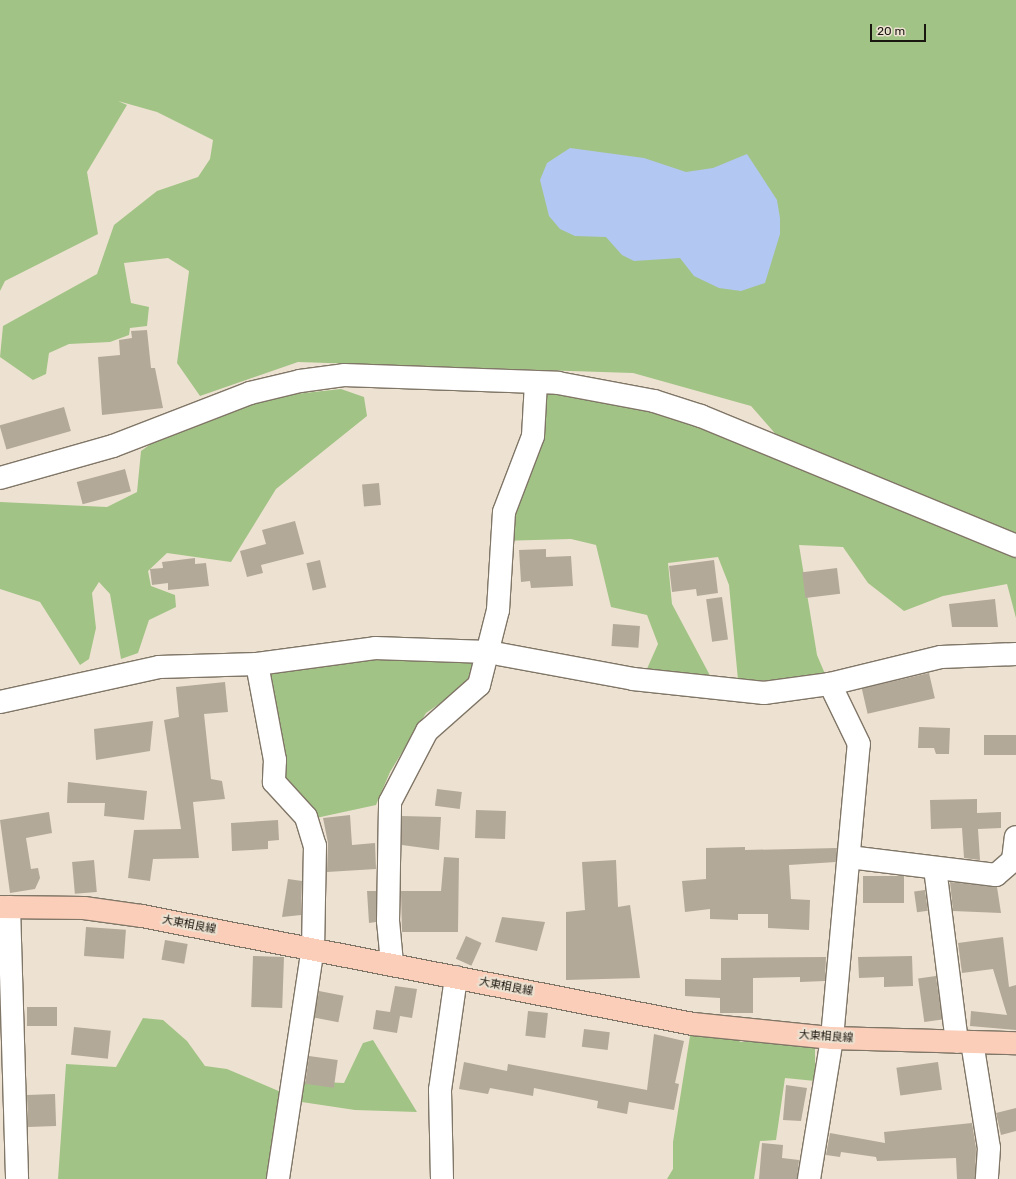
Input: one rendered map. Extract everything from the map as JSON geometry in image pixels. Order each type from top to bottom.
[{"type":"main road","name":"大東相良線","points":[[4,907],[84,908],[134,915],[313,947],[693,1024],[832,1038],[1016,1043]]},
{"type":"street","points":[[0,478],[113,446],[250,393],[300,380],[344,375],[536,382],[646,399],[701,416],[1016,546]]},
{"type":"street","points":[[392,964],[388,921],[390,802],[427,730],[480,684],[498,610],[504,512],[533,436],[536,382]]},
{"type":"street","points":[[0,702],[159,667],[257,664],[375,648],[488,652],[714,690],[764,693],[830,684],[941,657],[1016,654]]},
{"type":"street","points":[[257,664],[275,760],[274,782],[306,817],[315,846],[313,947],[278,1179]]},
{"type":"street","points":[[809,1179],[832,1038],[859,744],[830,684]]},
{"type":"street","points":[[848,857],[996,874],[1013,860],[1016,837]]},
{"type":"street","points":[[935,868],[964,1042],[989,1148],[987,1179]]},
{"type":"street","points":[[4,907],[17,1179]]},
{"type":"street","points":[[442,1179],[440,1090],[456,977]]},
{"type":"green space","points":[[0,0],[1016,0],[1016,618],[1007,584],[943,596],[904,611],[868,583],[843,547],[799,545],[817,655],[828,681],[738,680],[729,585],[718,557],[668,563],[672,604],[714,683],[646,671],[658,644],[647,615],[611,607],[596,545],[571,539],[502,541],[538,385],[675,412],[793,454],[751,406],[633,373],[298,362],[200,396],[177,363],[189,271],[168,258],[124,263],[131,303],[149,307],[147,326],[130,328],[129,335],[110,342],[69,344],[49,353],[46,374],[33,380],[0,357],[3,326],[97,274],[114,225],[157,191],[198,177],[210,159],[213,140],[157,112],[118,101],[127,105],[87,172],[98,234],[5,281],[0,291]]},
{"type":"green space","points":[[341,389],[364,397],[367,416],[276,489],[231,562],[167,553],[148,571],[151,586],[175,595],[176,607],[149,620],[138,653],[121,659],[110,594],[99,582],[92,593],[96,628],[89,659],[80,665],[40,602],[0,589],[0,502],[107,507],[137,492],[141,451],[165,434],[221,412],[295,394]]},
{"type":"green space","points":[[373,653],[476,658],[468,684],[426,713],[390,772],[376,805],[316,818],[278,766],[257,664]]},
{"type":"green space","points":[[143,1018],[163,1020],[187,1041],[205,1066],[227,1069],[281,1092],[271,1179],[58,1179],[66,1064],[116,1067]]},
{"type":"green space","points":[[716,1030],[741,1042],[788,1042],[815,1048],[815,1081],[785,1078],[776,1140],[760,1141],[754,1179],[667,1179],[673,1169],[673,1142],[690,1036]]},
{"type":"green space","points":[[373,1040],[417,1112],[355,1110],[295,1101],[301,1081],[344,1083],[363,1043]]},
{"type":"water","points":[[570,148],[644,158],[686,172],[713,168],[747,154],[777,200],[780,218],[780,234],[765,283],[741,291],[719,288],[694,276],[680,258],[634,261],[622,255],[606,237],[575,236],[560,229],[549,216],[540,180],[547,163]]},
{"type":"building","points":[[147,330],[151,368],[155,368],[163,408],[102,415],[98,357],[120,355],[119,340],[132,338],[131,331]]},
{"type":"building","points":[[64,407],[71,431],[6,449],[0,425]]},
{"type":"building","points":[[125,469],[131,491],[83,504],[77,482]]},
{"type":"building","points":[[379,483],[381,505],[364,506],[362,484]]},
{"type":"building","points":[[295,521],[304,554],[261,565],[263,573],[247,577],[240,551],[266,544],[262,530]]},
{"type":"building","points":[[546,549],[546,557],[571,556],[573,586],[531,588],[530,581],[521,582],[519,550]]},
{"type":"building","points":[[195,558],[195,564],[206,563],[209,586],[168,590],[168,583],[152,585],[150,569],[163,568],[162,562]]},
{"type":"building","points":[[320,560],[326,587],[313,590],[306,563]]},
{"type":"building","points":[[714,560],[718,593],[697,596],[696,589],[672,592],[669,566]]},
{"type":"building","points":[[837,568],[840,594],[805,598],[802,572]]},
{"type":"building","points":[[722,597],[728,640],[712,642],[706,599]]},
{"type":"building","points":[[995,599],[998,627],[952,627],[949,604]]},
{"type":"building","points":[[613,624],[640,626],[638,648],[611,646]]},
{"type":"building","points":[[929,673],[935,698],[868,714],[862,689]]},
{"type":"building","points":[[225,682],[228,712],[204,714],[211,779],[222,781],[225,799],[193,802],[199,858],[153,859],[150,881],[128,878],[134,830],[181,829],[164,720],[179,717],[176,687]]},
{"type":"building","points":[[153,721],[150,751],[96,760],[94,729]]},
{"type":"building","points":[[919,727],[950,728],[949,754],[936,754],[934,748],[918,748]]},
{"type":"building","points":[[984,735],[1016,735],[1016,755],[984,755]]},
{"type":"building","points":[[68,782],[147,791],[144,820],[104,816],[105,803],[67,803]]},
{"type":"building","points":[[437,789],[462,792],[460,809],[435,806]]},
{"type":"building","points":[[977,799],[977,813],[1001,812],[1001,828],[978,829],[980,860],[964,858],[962,828],[931,829],[930,800]]},
{"type":"building","points":[[476,810],[506,811],[505,839],[475,838]]},
{"type":"building","points":[[49,812],[52,833],[26,838],[31,869],[38,868],[40,878],[35,889],[10,893],[0,820]]},
{"type":"building","points":[[350,815],[352,845],[375,843],[376,869],[327,872],[328,843],[323,818]]},
{"type":"building","points":[[402,816],[441,817],[439,850],[402,845]]},
{"type":"building","points":[[278,820],[279,840],[268,841],[268,849],[232,851],[231,823]]},
{"type":"building","points":[[745,847],[745,850],[837,848],[836,862],[789,865],[791,899],[810,900],[809,930],[768,928],[768,914],[738,914],[738,920],[710,919],[710,909],[685,912],[682,881],[706,879],[706,848]]},
{"type":"building","points":[[444,857],[459,858],[458,932],[402,932],[401,891],[441,891]]},
{"type":"building","points":[[94,860],[97,892],[75,894],[72,862]]},
{"type":"building","points":[[616,860],[618,907],[630,905],[640,978],[566,980],[566,912],[585,910],[582,862]]},
{"type":"building","points":[[863,876],[904,876],[904,903],[863,903]]},
{"type":"building","points":[[288,879],[302,881],[301,915],[282,917]]},
{"type":"building","points":[[950,882],[997,887],[1001,913],[953,911]]},
{"type":"building","points":[[925,890],[928,911],[917,912],[914,892]]},
{"type":"building","points":[[367,891],[376,891],[376,922],[369,923]]},
{"type":"building","points":[[502,917],[545,922],[537,951],[495,942]]},
{"type":"building","points":[[86,927],[126,930],[124,959],[84,956]]},
{"type":"building","points":[[466,936],[482,943],[471,966],[456,959]]},
{"type":"building","points":[[1003,937],[1009,987],[1016,985],[1016,1030],[970,1026],[971,1011],[1007,1015],[993,969],[962,973],[958,943]]},
{"type":"building","points":[[165,940],[188,944],[184,964],[162,960]]},
{"type":"building","points":[[253,956],[284,957],[282,1008],[251,1007]]},
{"type":"building","points":[[912,956],[913,986],[884,987],[884,977],[859,978],[858,957]]},
{"type":"building","points":[[826,957],[825,981],[800,982],[800,977],[753,978],[753,1013],[720,1013],[720,998],[685,996],[685,979],[721,980],[721,958]]},
{"type":"building","points":[[936,976],[942,1020],[924,1022],[918,979]]},
{"type":"building","points":[[395,986],[417,989],[412,1018],[400,1016],[397,1033],[373,1029],[376,1010],[390,1012]]},
{"type":"building","points":[[319,991],[344,996],[338,1022],[314,1018]]},
{"type":"building","points":[[27,1007],[57,1007],[57,1026],[27,1026]]},
{"type":"building","points":[[528,1011],[548,1013],[545,1038],[525,1036]]},
{"type":"building","points":[[74,1027],[111,1031],[108,1059],[71,1055]]},
{"type":"building","points":[[584,1029],[610,1032],[608,1050],[582,1047]]},
{"type":"building","points":[[654,1034],[684,1041],[675,1083],[679,1084],[674,1110],[629,1102],[627,1114],[597,1108],[598,1101],[534,1088],[533,1096],[490,1088],[488,1094],[459,1089],[464,1062],[507,1071],[508,1064],[647,1090]]},
{"type":"building","points":[[309,1056],[338,1060],[334,1088],[305,1084]]},
{"type":"building","points":[[938,1062],[942,1090],[900,1096],[896,1068]]},
{"type":"building","points":[[786,1085],[807,1088],[801,1121],[783,1120]]},
{"type":"building","points":[[55,1094],[56,1126],[28,1127],[27,1095]]},
{"type":"building","points":[[1016,1108],[1016,1131],[1001,1135],[996,1113]]},
{"type":"building","points":[[972,1123],[976,1148],[975,1179],[957,1179],[956,1158],[877,1161],[876,1157],[841,1152],[840,1157],[826,1155],[830,1133],[885,1143],[884,1132]]},
{"type":"building","points":[[762,1143],[783,1145],[782,1158],[799,1160],[797,1179],[759,1179]]}]
